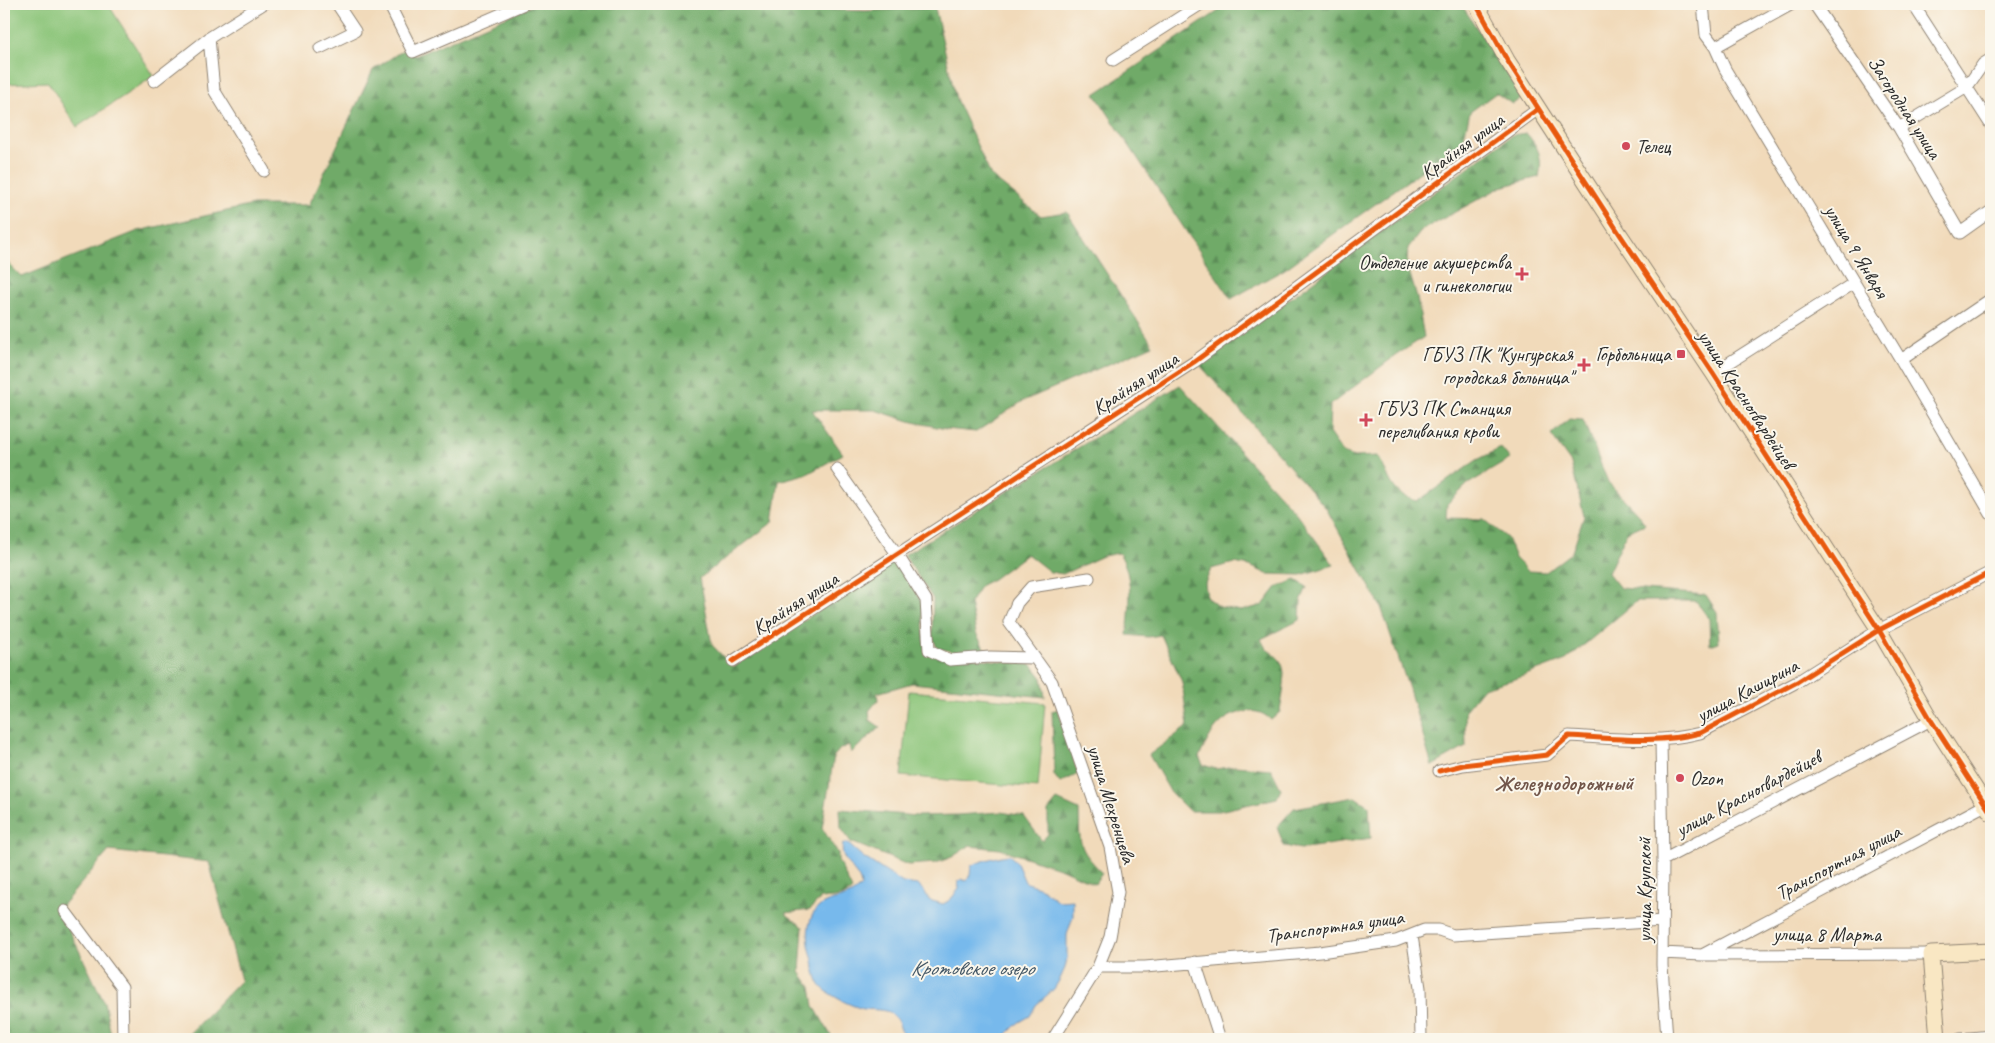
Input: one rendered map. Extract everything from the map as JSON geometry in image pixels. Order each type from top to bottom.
[{"type":"street","points":[[154,81],[209,38],[263,4]]},
{"type":"street","points":[[320,48],[354,31],[337,4]]},
{"type":"street","points":[[389,4],[413,52],[524,4]]},
{"type":"street","points":[[1113,60],[1201,4]]},
{"type":"street","name":"улица Красногвардейцев","points":[[1476,4],[1507,60],[1538,109],[1613,225],[1713,373],[1879,630],[1931,720],[1990,806]]},
{"type":"street","name":"улица 9 Января","points":[[1703,4],[1706,35],[1715,47],[1726,69],[1902,360],[1991,514]]},
{"type":"street","points":[[1715,47],[1792,4]]},
{"type":"street","name":"Загородная улица","points":[[1814,4],[1899,128],[1960,233],[1991,211]]},
{"type":"street","points":[[1913,4],[1991,125]]},
{"type":"street","points":[[209,38],[214,90],[264,171]]},
{"type":"street","points":[[1899,128],[1967,87],[1983,64],[1991,59]]},
{"type":"street","name":"Крайняя улица","points":[[733,661],[1194,362],[1538,109]]},
{"type":"street","points":[[1713,373],[1854,283]]},
{"type":"street","points":[[1902,360],[1991,299]]},
{"type":"street","points":[[838,469],[897,554],[926,600],[930,650],[950,660],[990,657],[1035,658]]},
{"type":"street","name":"улица Каширина","points":[[1439,771],[1463,765],[1547,755],[1569,736],[1661,740],[1682,738],[1700,733],[1796,682],[1879,630],[1991,572]]},
{"type":"street","name":"улица Мехренцева","points":[[1089,578],[1031,587],[1017,603],[1009,622],[1052,682],[1111,855],[1118,892],[1110,937],[1098,967]]},
{"type":"street","name":"улица Красногвардейцев","points":[[1663,860],[1931,720]]},
{"type":"street","name":"улица Крупской","points":[[1661,740],[1662,953],[1667,1039]]},
{"type":"street","name":"Транспортная улица","points":[[1702,955],[1990,806]]},
{"type":"street","points":[[65,911],[122,987],[123,1039]]},
{"type":"street","name":"Транспортная улица","points":[[1098,967],[1131,967],[1320,952],[1396,941],[1424,930],[1439,930],[1453,935],[1662,921]]},
{"type":"street","points":[[1412,936],[1420,988],[1421,1039]]},
{"type":"street","name":"улица 8 Марта","points":[[1662,953],[1702,955],[1930,954],[1991,951]]},
{"type":"street","points":[[1930,954],[1938,1039]]},
{"type":"street","points":[[1195,962],[1220,1039]]},
{"type":"street","points":[[1053,1039],[1098,967]]},
{"type":"street","points":[[1960,1039],[1991,1036]]},
{"type":"shaded area","points":[[726,4],[941,4],[935,8],[865,11],[728,6]]},
{"type":"green space","points":[[14,4],[108,4],[154,76],[77,127],[48,82],[4,84],[4,10]]},
{"type":"green space","points":[[536,4],[726,4],[728,6],[865,11],[935,8],[956,99],[991,176],[1041,216],[1067,212],[1153,345],[1023,401],[976,432],[946,429],[909,421],[875,410],[812,410],[843,454],[809,473],[779,481],[773,522],[700,578],[712,645],[733,667],[894,561],[922,602],[925,652],[1032,665],[1042,678],[1045,697],[912,683],[877,693],[878,700],[869,711],[870,720],[880,727],[851,753],[849,745],[840,749],[834,756],[822,828],[838,853],[838,860],[852,890],[845,895],[821,898],[810,910],[785,913],[803,927],[800,972],[811,987],[814,1006],[833,1039],[184,1039],[241,980],[209,862],[109,851],[59,909],[104,1002],[112,1039],[4,1039],[4,259],[22,277],[138,231],[253,205],[309,205],[373,70],[406,48],[415,56]]},
{"type":"green space","points":[[1229,4],[1461,4],[1523,98],[1512,104],[1496,93],[1470,112],[1463,141],[1285,269],[1231,299],[1095,94]]},
{"type":"green space","points":[[1526,133],[1539,153],[1539,177],[1501,187],[1422,230],[1408,248],[1407,264],[1417,298],[1424,337],[1395,356],[1330,405],[1329,433],[1343,453],[1354,457],[1378,456],[1396,490],[1402,495],[1418,501],[1477,460],[1501,448],[1510,459],[1468,484],[1447,504],[1446,518],[1484,519],[1507,538],[1515,558],[1528,571],[1546,572],[1572,552],[1584,516],[1571,463],[1551,435],[1569,419],[1583,420],[1608,482],[1645,524],[1627,532],[1608,573],[1620,588],[1706,595],[1717,612],[1719,642],[1710,645],[1709,619],[1696,601],[1637,601],[1566,660],[1515,679],[1483,688],[1465,710],[1466,747],[1432,766],[1409,689],[1381,607],[1326,508],[1200,365],[1512,135]]},
{"type":"green space","points":[[1180,385],[1296,513],[1334,565],[1301,575],[1267,574],[1250,566],[1234,563],[1211,569],[1205,583],[1207,598],[1220,607],[1241,611],[1263,605],[1277,587],[1296,580],[1307,587],[1301,601],[1300,620],[1261,639],[1267,649],[1281,662],[1283,668],[1284,683],[1280,712],[1271,720],[1262,713],[1251,711],[1227,718],[1215,729],[1199,757],[1203,765],[1216,769],[1235,766],[1271,769],[1281,789],[1277,798],[1219,811],[1189,811],[1171,793],[1149,755],[1188,726],[1182,682],[1161,635],[1148,637],[1127,635],[1130,592],[1127,572],[1119,553],[1103,556],[1063,574],[1050,572],[1027,554],[993,579],[981,585],[970,603],[976,633],[985,650],[960,653],[937,648],[932,635],[933,599],[904,555]]},
{"type":"green space","points":[[909,691],[1045,703],[1038,788],[901,776]]},
{"type":"green space","points":[[1058,709],[1078,774],[1060,783],[1054,775],[1052,711]]},
{"type":"green space","points":[[1355,797],[1369,806],[1371,838],[1301,849],[1284,846],[1277,827],[1294,808]]},
{"type":"green space","points":[[1057,800],[1079,810],[1080,838],[1084,851],[1102,872],[1095,884],[1062,869],[1000,849],[969,846],[952,857],[936,863],[908,865],[851,842],[841,828],[840,809],[917,816],[1001,812],[1024,816],[1042,841],[1048,834],[1048,811]]},
{"type":"water","name":"Кротовское озеро","points":[[847,843],[863,857],[903,883],[918,885],[925,892],[929,900],[943,904],[950,900],[959,889],[958,882],[961,879],[966,881],[970,875],[971,866],[1009,855],[1016,861],[1025,882],[1043,889],[1058,901],[1073,900],[1073,916],[1067,935],[1065,968],[1054,989],[1036,1005],[1030,1016],[1018,1023],[1002,1039],[900,1039],[903,1036],[900,1026],[895,1017],[890,1013],[881,1010],[859,1008],[840,1000],[823,989],[816,975],[808,933],[812,916],[820,906],[849,895],[861,886],[860,880],[846,861],[842,851],[843,844]]},
{"type":"cycle path","points":[[1476,4],[1507,60],[1879,630],[1931,720],[1991,813]]},
{"type":"cycle path","points":[[733,661],[1194,362],[1538,109]]},
{"type":"cycle path","points":[[1439,771],[1463,765],[1547,755],[1569,736],[1651,739],[1700,733],[1797,682],[1879,630],[1991,572]]},
{"type":"place","name":"Телец","points":[[1626,146]]},
{"type":"place","name":"Отделение акушерства и гинекологии","points":[[1522,274]]},
{"type":"place","name":"Горбольница","points":[[1681,354]]},
{"type":"place","name":"ГБУЗ ПК \"Кунгурская городская больница\"","points":[[1584,365]]},
{"type":"place","name":"ГБУЗ ПК Станция переливания крови","points":[[1366,420]]},
{"type":"place","name":"Ozon","points":[[1680,778]]},
{"type":"district","name":"Железнодорожный","points":[[1564,783]]}]
